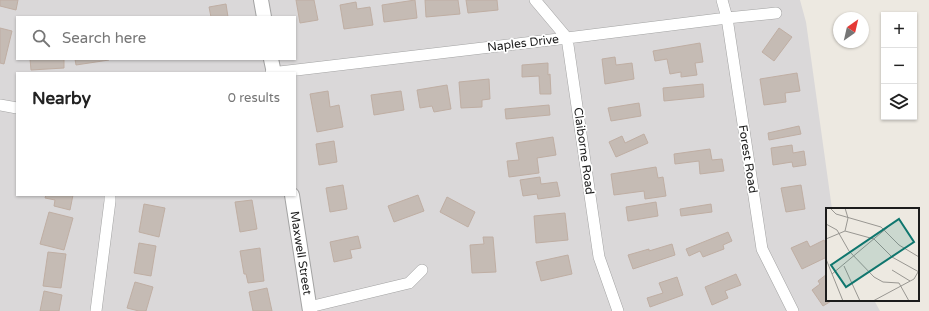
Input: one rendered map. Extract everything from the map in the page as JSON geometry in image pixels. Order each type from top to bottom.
[{"type":"street","points":[[261,0],[264,16]]},
{"type":"street","points":[[535,0],[567,38]]},
{"type":"street","name":"Forest Road","points":[[722,0],[727,18],[762,249],[793,311]]},
{"type":"street","name":"Naples Drive","points":[[282,72],[776,13]]},
{"type":"street","name":"Claiborne Road","points":[[567,38],[599,257],[618,311]]},
{"type":"street","points":[[272,60],[274,72]]},
{"type":"street","points":[[0,106],[16,108]]},
{"type":"street","points":[[96,311],[110,196]]},
{"type":"street","name":"Maxwell Street","points":[[292,196],[310,309]]},
{"type":"street","points":[[310,309],[409,283],[422,270]]},
{"type":"shaded area","points":[[0,0],[800,0],[806,22],[832,208],[826,208],[826,301],[875,301],[880,311],[0,311]]},
{"type":"building","points":[[0,0],[18,0],[16,10],[0,6]]},
{"type":"building","points":[[296,0],[314,0],[318,20],[300,23]]},
{"type":"building","points":[[415,0],[417,18],[384,22],[382,5]]},
{"type":"building","points":[[425,0],[458,0],[460,14],[426,17]]},
{"type":"building","points":[[466,0],[497,0],[498,10],[468,13]]},
{"type":"building","points":[[356,2],[357,9],[370,7],[373,25],[344,29],[340,5]]},
{"type":"building","points":[[226,4],[228,16],[211,16],[209,7]]},
{"type":"building","points":[[0,28],[12,31],[4,64],[0,63]]},
{"type":"building","points":[[779,28],[792,37],[774,61],[762,52]]},
{"type":"building","points":[[700,43],[703,62],[695,63],[697,75],[681,77],[681,72],[670,74],[667,59],[655,61],[653,51]]},
{"type":"building","points":[[615,57],[616,65],[632,63],[634,79],[605,84],[602,59]]},
{"type":"building","points":[[30,60],[64,60],[64,68],[31,70]]},
{"type":"building","points":[[75,60],[109,60],[76,65]]},
{"type":"building","points":[[548,63],[551,94],[540,94],[539,76],[522,77],[522,65]]},
{"type":"building","points":[[797,73],[800,91],[785,93],[786,102],[764,105],[760,79]]},
{"type":"building","points":[[489,79],[490,99],[482,100],[482,107],[461,108],[459,82]]},
{"type":"building","points":[[703,84],[704,97],[664,101],[663,88]]},
{"type":"building","points":[[447,85],[451,109],[434,112],[432,106],[420,108],[417,90]]},
{"type":"building","points":[[328,91],[330,107],[339,105],[343,127],[317,132],[310,94]]},
{"type":"building","points":[[401,91],[404,110],[374,115],[371,95]]},
{"type":"building","points":[[639,103],[641,116],[611,121],[608,108]]},
{"type":"building","points":[[549,105],[550,115],[506,119],[505,109]]},
{"type":"building","points":[[799,126],[801,134],[769,140],[768,133]]},
{"type":"building","points":[[644,134],[648,143],[616,157],[609,142],[622,136],[625,143]]},
{"type":"building","points":[[553,137],[556,155],[537,158],[539,173],[509,177],[507,161],[519,160],[516,143]]},
{"type":"building","points":[[334,141],[337,162],[319,165],[316,144]]},
{"type":"building","points":[[792,145],[793,153],[804,151],[806,165],[793,167],[792,162],[773,165],[771,148]]},
{"type":"building","points":[[710,149],[712,160],[722,159],[724,171],[700,174],[699,161],[675,164],[674,154]]},
{"type":"building","points":[[656,167],[658,178],[663,177],[666,196],[645,199],[644,191],[614,195],[611,174]]},
{"type":"building","points":[[540,177],[541,184],[557,182],[560,196],[538,199],[537,194],[523,196],[520,180]]},
{"type":"building","points":[[343,185],[347,209],[330,212],[326,188]]},
{"type":"building","points":[[801,185],[805,209],[786,212],[781,188]]},
{"type":"building","points":[[418,195],[424,211],[394,222],[388,206]]},
{"type":"building","points":[[46,196],[73,196],[70,210],[54,206],[55,200],[45,198]]},
{"type":"building","points":[[447,197],[475,212],[468,227],[440,212]]},
{"type":"building","points":[[252,200],[257,229],[240,232],[235,202]]},
{"type":"building","points":[[656,202],[658,216],[628,221],[626,207]]},
{"type":"building","points":[[144,204],[165,208],[159,237],[139,232]]},
{"type":"building","points":[[711,204],[712,212],[681,216],[680,209]]},
{"type":"building","points":[[49,212],[73,218],[64,250],[40,244]]},
{"type":"building","points":[[565,213],[568,240],[536,243],[534,216]]},
{"type":"building","points":[[728,232],[732,241],[723,245],[724,249],[703,257],[700,251],[689,256],[686,249]]},
{"type":"building","points":[[358,236],[361,248],[350,250],[352,258],[334,262],[330,242]]},
{"type":"building","points":[[483,237],[493,237],[496,272],[472,273],[470,245],[484,244]]},
{"type":"building","points":[[824,240],[826,244],[826,257],[802,269],[791,248],[807,241],[810,247]]},
{"type":"building","points":[[139,243],[156,246],[151,276],[134,273]]},
{"type":"building","points":[[672,244],[675,255],[633,269],[628,255],[649,249],[649,251]]},
{"type":"building","points":[[260,248],[264,281],[248,283],[246,274],[244,274],[240,251]]},
{"type":"building","points":[[48,252],[66,254],[61,288],[43,286]]},
{"type":"building","points":[[568,255],[572,274],[541,281],[536,262]]},
{"type":"building","points":[[736,274],[741,285],[725,291],[728,298],[712,305],[705,287]]},
{"type":"building","points":[[826,275],[826,301],[831,301],[823,306],[812,290],[820,284],[818,281]]},
{"type":"building","points":[[677,277],[683,295],[650,307],[647,298],[663,293],[659,283]]},
{"type":"building","points":[[135,282],[153,287],[146,311],[127,308]]},
{"type":"building","points":[[267,288],[272,311],[253,311],[249,292]]},
{"type":"building","points":[[44,291],[62,295],[59,311],[40,311]]}]
